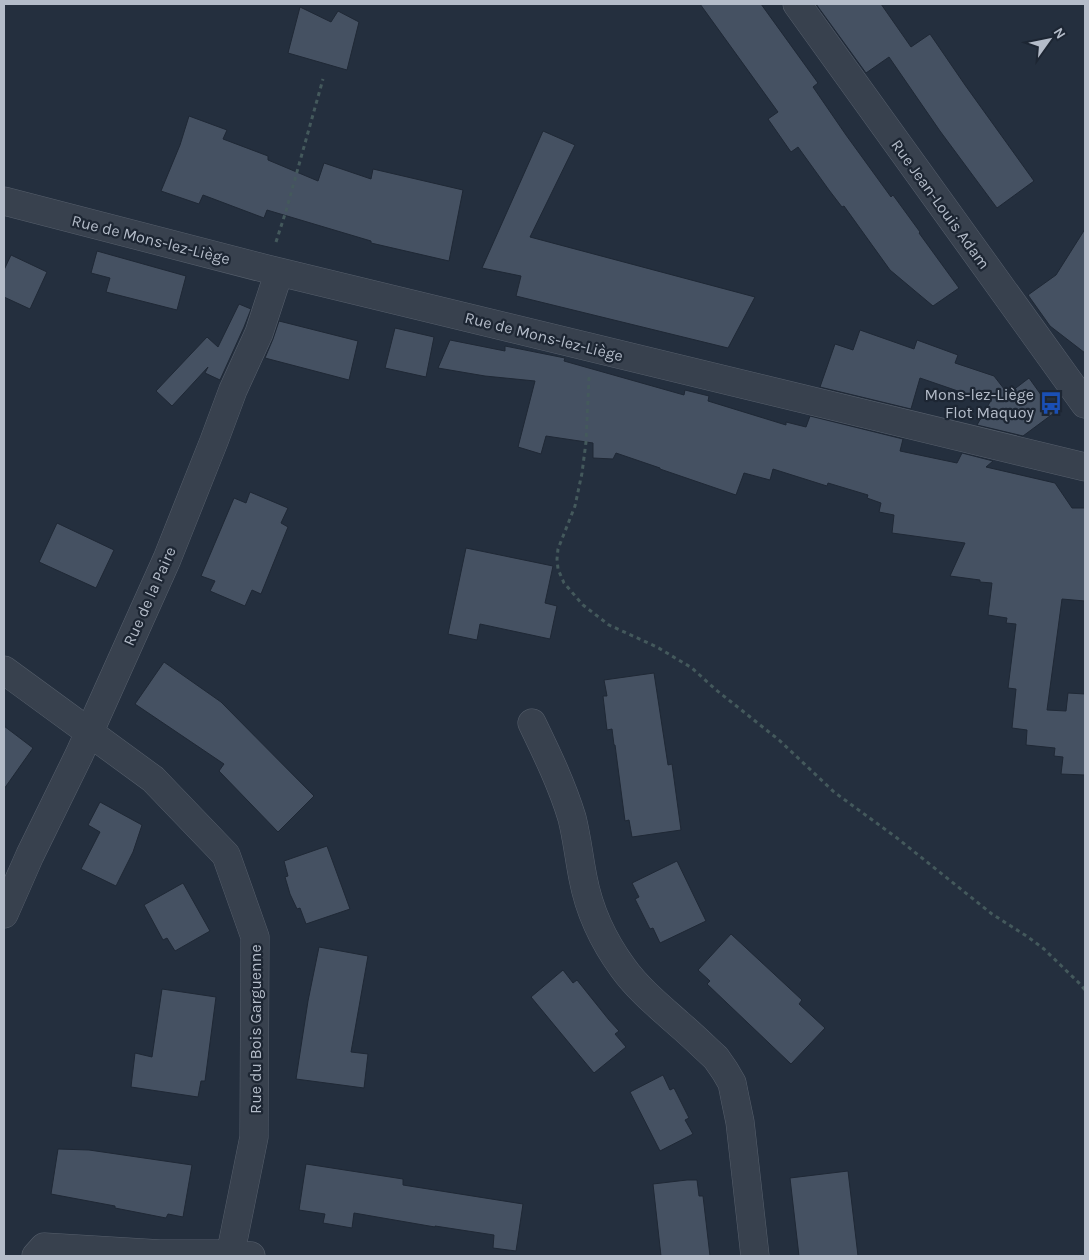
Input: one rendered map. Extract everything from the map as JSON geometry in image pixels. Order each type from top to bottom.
[{"type":"street","name":"Rue Jean-Louis Adam","points":[[797,4],[1085,404]]},
{"type":"street","name":"Rue de Mons-lez-Liège","points":[[4,201],[273,270],[1085,467]]},
{"type":"street","name":"Rue de la Paire","points":[[4,914],[30,855],[89,733],[167,559],[233,390],[258,333],[273,270]]},
{"type":"street","name":"Rue du Bois Garguenne","points":[[4,670],[153,779],[226,855],[255,937],[254,1137],[237,1256]]},
{"type":"street","points":[[532,724],[549,758],[567,803],[585,886],[598,924],[609,947],[623,968],[643,991],[716,1058],[732,1083],[740,1122],[755,1256]]},
{"type":"street","points":[[36,1256],[44,1247],[160,1254],[237,1256]]},
{"type":"path","points":[[273,270],[286,211],[323,79]]},
{"type":"path","points":[[593,348],[589,369],[586,442],[582,473],[575,506],[558,549],[558,569],[564,583],[583,605],[609,625],[657,647],[692,668],[779,740],[834,792],[897,838],[992,914],[1044,949],[1085,990]]},
{"type":"building","points":[[700,4],[761,4],[818,83],[813,87],[846,135],[891,197],[893,195],[959,288],[933,306],[890,270],[798,147],[791,152],[768,119],[778,112]]},
{"type":"building","points":[[816,4],[881,4],[911,47],[930,34],[1034,181],[997,208],[940,131],[889,57],[866,73]]},
{"type":"building","points":[[300,7],[331,22],[338,11],[359,22],[347,70],[288,53]]},
{"type":"building","points":[[189,116],[227,130],[223,139],[268,156],[268,160],[318,181],[324,163],[371,179],[373,169],[463,190],[449,261],[371,243],[371,241],[267,210],[264,218],[203,195],[199,204],[161,191],[180,145]]},
{"type":"building","points":[[543,131],[575,145],[530,237],[755,297],[728,348],[516,296],[521,276],[482,268]]},
{"type":"building","points":[[1085,229],[1085,353],[1050,326],[1028,295],[1056,275]]},
{"type":"building","points":[[97,251],[186,276],[177,310],[106,292],[110,278],[91,273]]},
{"type":"building","points":[[11,255],[47,272],[30,309],[4,297],[4,270]]},
{"type":"building","points":[[239,304],[251,309],[220,380],[205,373],[208,367],[172,406],[156,391],[207,337],[218,347]]},
{"type":"building","points":[[279,321],[358,341],[349,380],[265,358]]},
{"type":"building","points":[[395,328],[434,337],[426,377],[385,368]]},
{"type":"building","points":[[860,330],[914,349],[917,340],[958,355],[955,363],[994,376],[1008,394],[1029,378],[1054,413],[1023,436],[977,425],[990,402],[920,378],[911,409],[820,387],[835,344],[853,350]]},
{"type":"building","points":[[450,340],[505,351],[505,346],[565,358],[564,361],[684,395],[685,390],[709,396],[708,401],[786,425],[786,422],[806,427],[810,416],[903,439],[900,451],[957,463],[962,453],[993,461],[986,467],[1055,483],[1072,508],[1085,508],[1085,601],[1062,599],[1047,710],[1066,711],[1068,693],[1085,694],[1085,775],[1061,774],[1063,757],[1054,756],[1055,748],[1026,745],[1027,730],[1012,728],[1016,689],[1008,688],[1016,624],[1006,623],[1007,618],[988,615],[992,583],[950,576],[965,543],[892,533],[894,515],[879,512],[881,503],[867,498],[868,495],[828,483],[827,486],[773,469],[770,480],[744,473],[736,495],[616,453],[613,459],[593,458],[593,443],[546,436],[541,454],[518,447],[535,381],[485,376],[438,368]]},
{"type":"building","points":[[250,492],[288,508],[281,523],[288,527],[261,594],[252,590],[245,606],[210,591],[215,581],[201,576],[234,498],[246,503]]},
{"type":"building","points":[[57,523],[114,550],[96,588],[39,562]]},
{"type":"building","points":[[466,548],[553,566],[545,603],[557,606],[550,639],[480,624],[477,640],[448,634]]},
{"type":"building","points":[[164,662],[221,702],[314,796],[278,832],[219,771],[224,764],[135,704]]},
{"type":"building","points":[[654,673],[668,765],[672,764],[681,830],[632,837],[629,820],[625,821],[612,729],[607,730],[603,696],[607,696],[604,680]]},
{"type":"building","points":[[4,726],[33,748],[4,789]]},
{"type":"building","points":[[100,802],[142,825],[133,852],[116,886],[81,869],[100,832],[88,825]]},
{"type":"building","points":[[327,846],[350,909],[306,924],[300,908],[297,909],[290,894],[285,877],[288,876],[284,861]]},
{"type":"building","points":[[677,861],[706,921],[660,943],[653,928],[650,929],[635,899],[639,897],[632,883]]},
{"type":"building","points":[[183,883],[210,931],[175,951],[167,938],[163,940],[144,905]]},
{"type":"building","points":[[731,934],[802,1000],[799,1004],[825,1028],[791,1064],[707,984],[710,981],[698,970]]},
{"type":"building","points":[[319,947],[368,956],[351,1052],[368,1054],[364,1088],[296,1079],[308,1001]]},
{"type":"building","points":[[563,970],[573,983],[577,980],[619,1031],[615,1034],[626,1047],[594,1073],[531,997]]},
{"type":"building","points":[[162,989],[216,997],[205,1081],[201,1081],[198,1097],[131,1087],[135,1053],[152,1057]]},
{"type":"building","points":[[663,1075],[670,1090],[674,1088],[689,1118],[685,1120],[693,1134],[660,1151],[630,1092]]},
{"type":"building","points":[[58,1149],[89,1150],[192,1165],[183,1217],[168,1214],[166,1218],[51,1194]]},
{"type":"building","points":[[306,1164],[403,1179],[403,1185],[523,1204],[516,1251],[493,1248],[494,1235],[354,1213],[352,1228],[323,1223],[325,1214],[299,1210]]},
{"type":"building","points":[[848,1171],[858,1256],[799,1256],[790,1178]]},
{"type":"building","points":[[697,1180],[699,1196],[703,1196],[710,1256],[661,1256],[653,1184]]},
{"type":"place","name":"Mons-lez-Liège Flot Maquoy","points":[[1051,403]]}]
